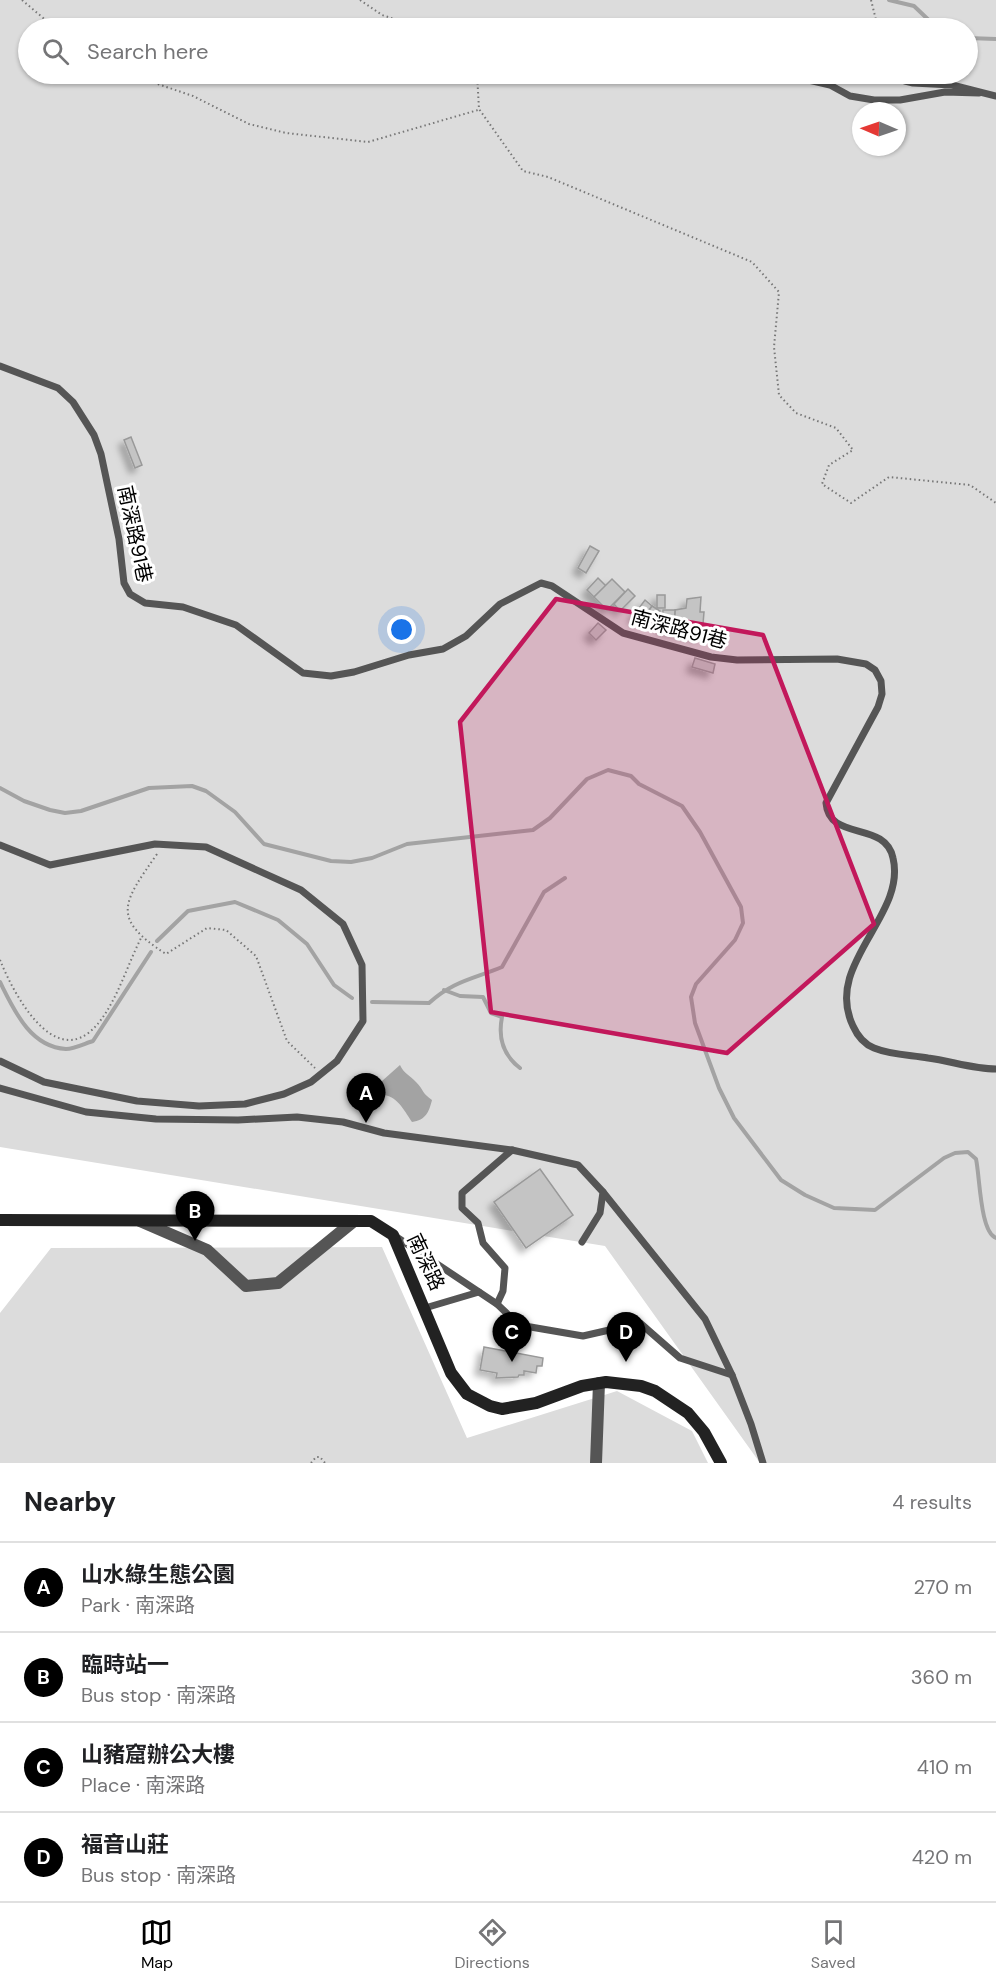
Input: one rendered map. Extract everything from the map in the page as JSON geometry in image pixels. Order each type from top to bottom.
[{"type":"main road","name":"南深路","points":[[0,1220],[371,1221],[393,1235],[459,1385],[467,1394],[490,1406],[518,1408],[582,1386],[598,1383],[641,1386],[673,1401],[697,1422],[721,1463]]},
{"type":"street","points":[[139,1221],[207,1250],[246,1286],[278,1283],[354,1221]]},
{"type":"street","points":[[596,1463],[598,1383]]},
{"type":"lane","points":[[826,84],[850,96],[874,100],[900,100],[945,93],[980,93]]},
{"type":"lane","points":[[940,84],[996,96]]},
{"type":"lane","name":"南深路91巷","points":[[0,366],[58,388],[73,402],[94,435],[101,453],[124,583],[130,594],[145,603],[183,607],[236,625],[303,672],[331,676],[354,672],[399,657],[442,650],[466,636],[500,603],[541,583],[552,586],[623,633],[711,657],[737,660],[837,659],[866,664],[875,670],[881,688],[878,707],[826,802],[827,812],[832,822],[842,827],[879,836],[893,856],[895,872],[893,887],[886,904],[850,976],[846,1001],[850,1019],[856,1032],[873,1048],[996,1069]]},
{"type":"lane","points":[[0,845],[50,865],[154,844],[206,848],[301,890],[343,924],[362,965],[363,1021],[336,1061],[311,1082],[284,1094],[245,1104],[199,1106],[137,1101],[44,1082],[0,1061]]},
{"type":"lane","points":[[0,1088],[86,1112],[156,1119],[238,1120],[297,1117],[343,1122],[384,1133],[512,1150],[578,1165],[603,1192],[705,1319],[732,1375],[763,1463]]},
{"type":"lane","points":[[497,1304],[503,1291],[506,1268],[483,1243],[478,1223],[462,1208],[462,1194],[512,1150]]},
{"type":"lane","points":[[582,1242],[600,1213],[603,1192]]},
{"type":"lane","points":[[393,1235],[497,1304],[519,1325],[583,1336],[640,1323],[680,1358],[732,1375]]},
{"type":"lane","points":[[425,1308],[479,1292]]},
{"type":"path","points":[[22,0],[43,18]]},
{"type":"path","points":[[360,0],[382,15],[391,18]]},
{"type":"path","points":[[871,0],[876,18]]},
{"type":"path","points":[[158,84],[194,96],[249,124],[286,133],[368,142],[479,109]]},
{"type":"path","points":[[478,84],[479,109],[523,171],[548,177],[752,262],[779,292],[774,347],[778,394],[796,413],[836,428],[853,450],[829,465],[822,484],[851,503],[889,477],[970,485],[996,503]]},
{"type":"path","points":[[164,845],[136,883],[127,911],[130,925],[141,938],[166,954],[207,928],[226,930],[256,956],[286,1041],[321,1074]]},
{"type":"path","points":[[0,960],[6,975],[36,1021],[53,1037],[64,1041],[78,1039],[94,1027],[106,1013],[141,938]]},
{"type":"path","points":[[311,1463],[316,1457],[321,1457],[325,1463]]},
{"type":"highlighted area","points":[[556,599],[763,635],[874,924],[727,1053],[491,1012],[460,722]]},
{"type":"shaded area","points":[[0,0],[996,0],[996,1463],[760,1463],[605,1246],[0,1147]]},
{"type":"shaded area","points":[[400,1065],[432,1100],[426,1115],[417,1121],[412,1122],[397,1101],[387,1095],[373,1096],[373,1089]]},
{"type":"shaded area","points":[[382,1247],[467,1438],[617,1391],[692,1431],[708,1463],[0,1463],[0,1313],[51,1248]]},
{"type":"building","points":[[131,437],[142,465],[135,468],[124,440]]},
{"type":"building","points":[[590,546],[599,551],[586,573],[578,568]]},
{"type":"building","points":[[598,578],[606,586],[594,597],[587,590]]},
{"type":"building","points":[[612,579],[625,592],[607,610],[594,597]]},
{"type":"building","points":[[628,589],[635,596],[620,611],[614,604]]},
{"type":"building","points":[[657,595],[665,595],[665,608],[657,608]]},
{"type":"building","points":[[701,597],[700,612],[704,612],[702,636],[674,630],[675,610],[686,608],[687,599]]},
{"type":"building","points":[[645,600],[652,606],[640,622],[633,616]]},
{"type":"building","points":[[652,606],[660,611],[653,620],[646,615]]},
{"type":"building","points":[[663,610],[675,610],[674,630],[662,629]]},
{"type":"building","points":[[598,623],[606,630],[596,640],[589,633]]},
{"type":"building","points":[[695,658],[715,664],[713,673],[692,667]]},
{"type":"building","points":[[540,1169],[573,1215],[526,1248],[494,1202]]},
{"type":"building","points":[[484,1347],[543,1358],[542,1366],[537,1366],[536,1373],[524,1371],[524,1375],[518,1377],[496,1378],[497,1373],[480,1370]]},
{"type":"waterway","points":[[889,0],[914,6],[927,18]]},
{"type":"waterway","points":[[978,38],[996,39]]},
{"type":"waterway","points":[[0,788],[24,801],[65,813],[81,811],[149,788],[192,786],[206,791],[235,812],[264,844],[331,861],[351,862],[372,858],[407,844],[533,830],[550,818],[587,779],[608,770],[631,776],[639,784],[682,806],[700,832],[741,907],[743,923],[735,940],[696,984],[691,997],[695,1023],[719,1088],[734,1118],[781,1180],[805,1195],[834,1208],[875,1210],[944,1158],[955,1153],[968,1152],[976,1159],[984,1215],[991,1234],[996,1238]]},
{"type":"waterway","points":[[372,1002],[429,1003],[455,985],[502,967],[544,892],[565,878]]},
{"type":"waterway","points":[[157,941],[188,911],[235,902],[278,920],[307,944],[334,985],[352,998]]},
{"type":"waterway","points":[[0,982],[11,1004],[33,1034],[42,1042],[53,1047],[69,1049],[93,1041],[151,952]]},
{"type":"waterway","points":[[444,990],[460,996],[483,997],[491,1013],[502,1017],[503,1045],[509,1057],[520,1068]]},
{"type":"place","name":"山水綠生態公園","points":[[366,1123]]},
{"type":"place","name":"臨時站一","points":[[195,1241]]},
{"type":"place","name":"山豬窟辦公大樓","points":[[512,1362]]},
{"type":"place","name":"福音山莊","points":[[626,1362]]}]
